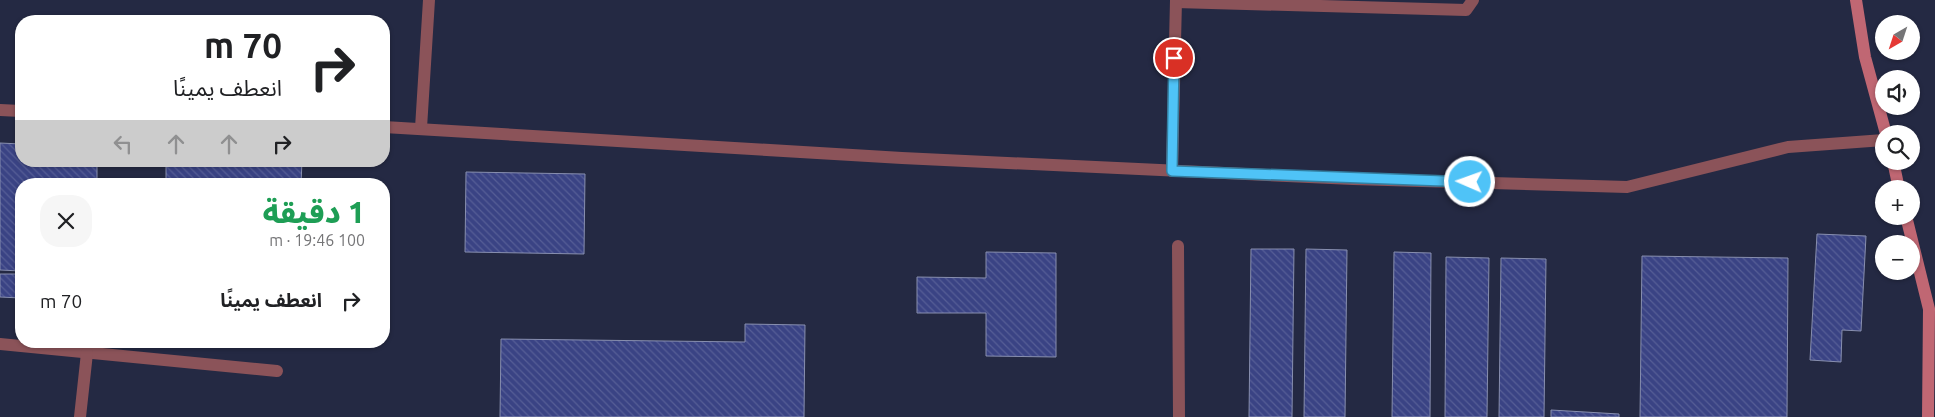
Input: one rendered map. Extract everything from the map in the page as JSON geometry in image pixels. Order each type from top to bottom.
[{"type":"street","points":[[422,128],[429,0]]},
{"type":"street","points":[[1172,171],[1176,1],[1466,10],[1473,0]]},
{"type":"street","points":[[1856,0],[1865,57],[1884,125]]},
{"type":"street","points":[[0,110],[15,110]]},
{"type":"street","points":[[390,127],[902,158],[1363,179],[1627,187],[1788,147],[1875,141]]},
{"type":"street","points":[[1908,225],[1929,309],[1928,417]]},
{"type":"street","points":[[1178,246],[1179,417]]},
{"type":"street","points":[[0,344],[15,346]]},
{"type":"street","points":[[39,348],[277,371]]},
{"type":"street","points":[[80,417],[87,353]]},
{"type":"building","points":[[0,143],[15,144],[15,167],[97,167],[97,178],[15,178],[15,271],[0,270]]},
{"type":"building","points":[[166,167],[302,167],[301,178],[166,178]]},
{"type":"building","points":[[466,172],[585,174],[584,254],[465,252]]},
{"type":"building","points":[[1817,234],[1866,236],[1861,331],[1842,330],[1841,362],[1810,360]]},
{"type":"building","points":[[1251,249],[1294,249],[1292,417],[1249,417]]},
{"type":"building","points":[[1306,249],[1347,250],[1345,417],[1304,417]]},
{"type":"building","points":[[986,252],[1056,253],[1056,357],[986,356],[986,313],[917,313],[917,277],[986,278]]},
{"type":"building","points":[[1394,252],[1431,253],[1430,417],[1392,417]]},
{"type":"building","points":[[1642,256],[1788,258],[1787,417],[1640,417]]},
{"type":"building","points":[[1446,257],[1489,258],[1487,417],[1445,417]]},
{"type":"building","points":[[1501,258],[1546,259],[1544,417],[1499,417]]},
{"type":"building","points":[[0,274],[15,274],[15,298],[0,297]]},
{"type":"building","points":[[745,324],[805,325],[804,417],[500,417],[501,339],[745,342]]},
{"type":"building","points":[[1551,410],[1619,414],[1619,417],[1551,417]]},
{"type":"route","points":[[1174,58],[1172,171],[1470,182]]}]
